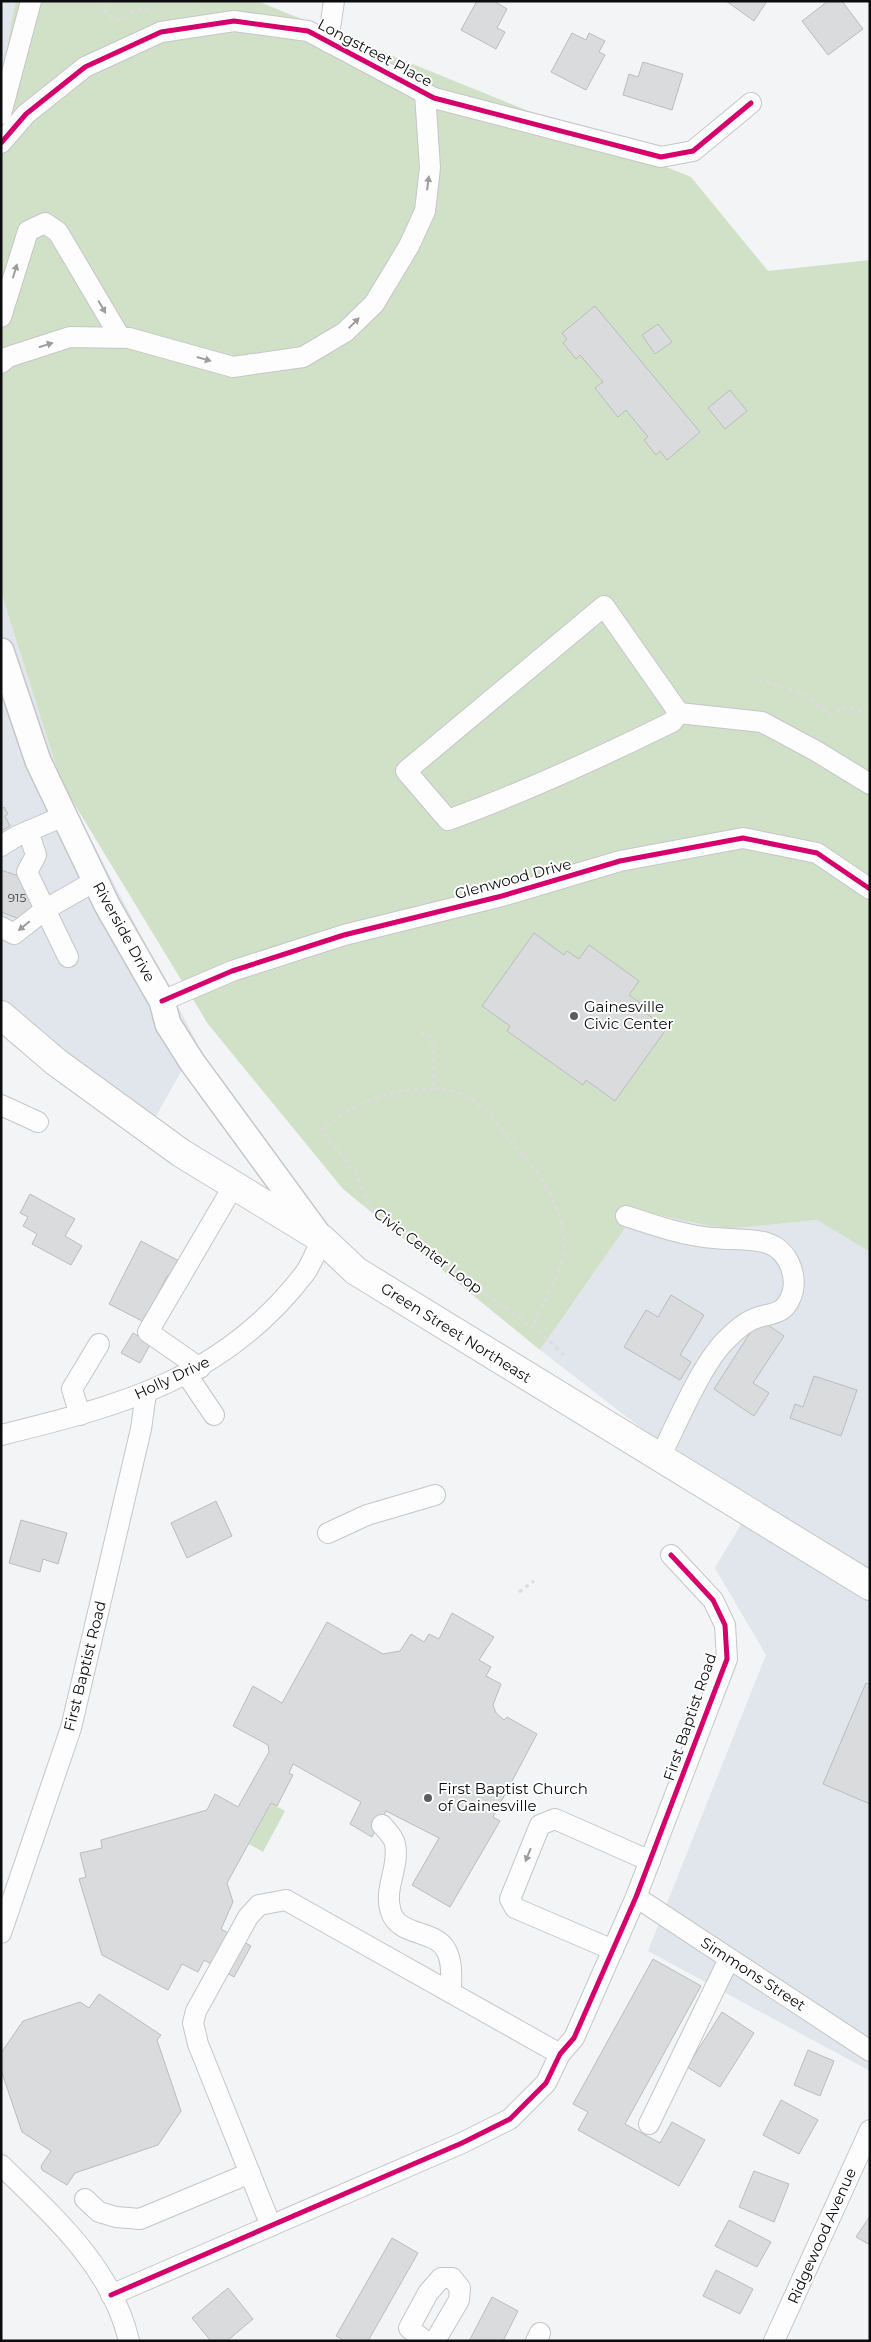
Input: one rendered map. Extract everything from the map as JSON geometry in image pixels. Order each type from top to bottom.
[{"type":"highway","name":"Green Street Northeast","points":[[1,1015],[56,1062],[181,1153],[322,1239],[356,1271],[870,1586]]},
{"type":"main road","name":"Riverside Drive","points":[[2,655],[38,761],[95,881],[162,1001],[168,1024],[192,1062],[322,1239]]},
{"type":"street","points":[[1,114],[7,70],[31,1]]},
{"type":"street","points":[[328,42],[334,1]]},
{"type":"street","name":"Longstreet Place","points":[[1,143],[26,114],[85,67],[162,32],[234,21],[308,31],[434,98],[661,157],[693,151],[751,103]]},
{"type":"street","points":[[1,363],[8,357],[70,336],[129,338],[233,367],[303,357],[345,332],[374,304],[409,246],[425,211],[430,168],[426,94]]},
{"type":"street","points":[[1,317],[28,231],[45,223],[58,232],[120,337]]},
{"type":"street","points":[[679,713],[672,722],[567,772],[495,803],[448,820],[406,771],[604,606],[679,713],[762,722],[816,751],[870,784]]},
{"type":"street","points":[[1,846],[28,831],[64,816]]},
{"type":"street","points":[[28,831],[36,855],[28,872],[68,957]]},
{"type":"street","name":"Glenwood Drive","points":[[162,1001],[232,971],[344,935],[502,896],[620,861],[743,838],[816,853],[870,889]]},
{"type":"street","points":[[1,927],[14,934],[46,909],[95,881]]},
{"type":"street","points":[[1,1105],[38,1122]]},
{"type":"street","points":[[214,1414],[193,1371],[148,1332],[234,1185]]},
{"type":"street","points":[[626,1216],[646,1223],[713,1238],[751,1240],[769,1244],[784,1253],[792,1268],[794,1289],[787,1306],[778,1314],[758,1317],[743,1326],[718,1349],[660,1457]]},
{"type":"street","name":"Holly Drive","points":[[1,1435],[80,1415],[146,1393],[193,1371],[237,1342],[272,1310],[306,1272],[322,1239]]},
{"type":"street","points":[[80,1415],[72,1389],[99,1344]]},
{"type":"street","name":"First Baptist Road","points":[[1,1933],[71,1728],[141,1429],[146,1393]]},
{"type":"street","points":[[328,1533],[367,1515],[435,1495]]},
{"type":"street","name":"First Baptist Road","points":[[112,2295],[462,2143],[510,2119],[546,2083],[560,2054],[574,2038],[636,1897],[727,1659],[725,1625],[713,1600],[672,1555]]},
{"type":"street","points":[[612,1950],[515,1908],[510,1899],[540,1824],[555,1819],[650,1861]]},
{"type":"street","points":[[382,1825],[395,1842],[396,1858],[388,1892],[391,1913],[402,1927],[432,1937],[446,1949],[450,1963],[450,1992]]},
{"type":"street","name":"Simmons Street","points":[[636,1897],[870,2051]]},
{"type":"street","points":[[271,2226],[198,2044],[193,2023],[196,2011],[248,1917],[259,1905],[286,1900],[560,2054]]},
{"type":"street","points":[[386,1956],[402,1927]]},
{"type":"street","points":[[649,2124],[730,1959]]},
{"type":"street","name":"Ridgewood Avenue","points":[[774,2341],[870,2130]]},
{"type":"street","points":[[1,2166],[54,2216],[86,2254],[108,2285],[129,2341]]},
{"type":"street","points":[[85,2200],[99,2212],[140,2219],[250,2173]]},
{"type":"street","points":[[425,2341],[409,2328],[428,2293],[441,2278],[452,2278],[460,2288],[459,2300],[435,2341]]},
{"type":"path","points":[[104,1],[106,12],[114,20],[123,19],[139,8],[150,10],[162,32]]},
{"type":"path","points":[[758,679],[804,695],[830,715],[845,707],[861,711],[870,709]]},
{"type":"path","points":[[421,1032],[432,1038],[434,1088],[467,1096],[485,1110],[541,1176],[558,1211],[564,1247],[553,1286],[531,1327]]},
{"type":"path","points":[[519,1592],[534,1581]]},
{"type":"shaded area","points":[[1,1],[16,1],[1,93]]},
{"type":"shaded area","points":[[1,592],[61,782],[197,1043],[151,1125],[58,1050],[1,1000]]},
{"type":"shaded area","points":[[637,1211],[726,1229],[817,1220],[870,1252],[870,2071],[648,1951],[766,1655],[715,1568],[749,1511],[540,1350]]},
{"type":"green space","points":[[16,1],[257,1],[691,177],[768,271],[870,260],[870,1252],[817,1220],[726,1229],[637,1211],[540,1350],[343,1189],[208,1024],[61,782],[1,592],[1,93]]},
{"type":"green space","points":[[271,1803],[285,1811],[263,1852],[249,1844]]},
{"type":"building","points":[[477,1],[494,1],[507,9],[497,28],[505,32],[496,49],[461,30]]},
{"type":"building","points":[[726,1],[767,1],[754,21]]},
{"type":"building","points":[[828,1],[842,1],[863,29],[828,55],[802,21]]},
{"type":"building","points":[[572,33],[586,40],[589,33],[605,41],[599,52],[605,55],[586,90],[551,72]]},
{"type":"building","points":[[643,62],[683,74],[672,110],[623,95],[629,74],[638,77]]},
{"type":"building","points":[[595,306],[700,432],[667,460],[660,451],[656,455],[644,440],[648,437],[626,410],[618,417],[595,388],[603,382],[580,355],[576,359],[563,343],[567,339],[562,333]]},
{"type":"building","points":[[658,324],[672,342],[655,354],[642,335]]},
{"type":"building","points":[[730,390],[747,411],[725,429],[708,408]]},
{"type":"building","points":[[4,807],[8,814],[5,816],[10,826],[1,831],[1,809]]},
{"type":"building","points":[[1,870],[27,879],[36,902],[25,921],[1,912]]},
{"type":"building","name":"Gainesville Civic Center","points":[[534,933],[564,955],[567,951],[579,959],[589,945],[639,981],[629,995],[640,1003],[637,1007],[667,1028],[615,1101],[586,1080],[583,1085],[507,1031],[510,1026],[482,1006]]},
{"type":"building","points":[[30,1194],[75,1219],[65,1236],[82,1246],[71,1265],[32,1244],[37,1234],[23,1226],[28,1217],[20,1213]]},
{"type":"building","points":[[141,1241],[181,1262],[173,1279],[167,1276],[144,1322],[109,1304]]},
{"type":"building","points":[[671,1295],[704,1315],[680,1355],[691,1362],[680,1380],[624,1347],[646,1310],[658,1317]]},
{"type":"building","points":[[759,1319],[784,1336],[753,1383],[769,1393],[754,1416],[714,1389]]},
{"type":"building","points":[[133,1333],[151,1343],[140,1363],[121,1353]]},
{"type":"building","points":[[814,1376],[857,1390],[841,1436],[790,1418],[795,1404],[803,1407]]},
{"type":"building","points":[[216,1501],[232,1536],[187,1558],[171,1523]]},
{"type":"building","points":[[21,1520],[67,1533],[58,1564],[43,1559],[40,1572],[9,1563]]},
{"type":"building","name":"First Baptist Church of Gainesville","points":[[452,1613],[494,1637],[479,1660],[491,1667],[486,1676],[501,1684],[493,1705],[496,1713],[504,1720],[507,1717],[537,1734],[493,1817],[500,1821],[450,1907],[412,1885],[439,1838],[386,1811],[372,1837],[350,1824],[361,1802],[293,1764],[289,1773],[293,1775],[277,1806],[271,1803],[227,1883],[233,1902],[221,1929],[251,1946],[234,1977],[204,1960],[198,1972],[182,1964],[168,1990],[102,1955],[79,1879],[86,1877],[80,1853],[102,1848],[101,1840],[207,1810],[215,1794],[238,1807],[269,1752],[268,1745],[233,1726],[253,1686],[282,1703],[327,1622],[383,1654],[400,1651],[411,1634],[424,1642],[429,1634],[439,1639]]},
{"type":"building","points":[[866,1683],[870,1685],[870,1804],[823,1784]]},
{"type":"building","points":[[653,1959],[701,1986],[625,2124],[660,2143],[672,2122],[705,2140],[679,2186],[578,2130],[588,2112],[573,2104]]},
{"type":"building","points":[[99,1994],[161,2035],[157,2040],[181,2111],[158,2145],[75,2173],[67,2185],[42,2170],[41,2166],[51,2151],[22,2132],[1,2070],[1,2053],[23,2021],[80,2002],[89,2008]]},
{"type":"building","points":[[722,2012],[754,2033],[720,2087],[687,2067]]},
{"type":"building","points":[[808,2050],[834,2061],[820,2096],[794,2085]]},
{"type":"building","points":[[781,2100],[818,2120],[799,2154],[763,2135]]},
{"type":"building","points":[[754,2171],[789,2184],[774,2222],[739,2207]]},
{"type":"building","points":[[870,2216],[870,2245],[856,2237]]},
{"type":"building","points":[[729,2220],[771,2242],[757,2267],[715,2246]]},
{"type":"building","points":[[392,2238],[418,2253],[368,2341],[345,2341],[336,2336]]},
{"type":"building","points":[[716,2270],[753,2289],[740,2314],[703,2296]]},
{"type":"building","points":[[228,2288],[253,2319],[227,2341],[211,2341],[192,2318]]},
{"type":"building","points":[[492,2297],[518,2311],[503,2341],[469,2341]]},
{"type":"cycle path","points":[[1,143],[26,114],[85,67],[161,32],[234,21],[308,31],[434,98],[661,157],[693,151],[751,103]]},
{"type":"cycle path","points":[[162,1001],[232,971],[344,935],[502,896],[620,861],[743,838],[817,853],[870,889]]},
{"type":"cycle path","points":[[111,2295],[462,2143],[510,2119],[546,2083],[560,2054],[574,2038],[636,1897],[727,1659],[725,1625],[713,1600],[671,1555]]},
{"type":"place","name":"Gainesville Civic Center","points":[[574,1016]]},
{"type":"place","name":"First Baptist Church of Gainesville","points":[[428,1798]]}]
